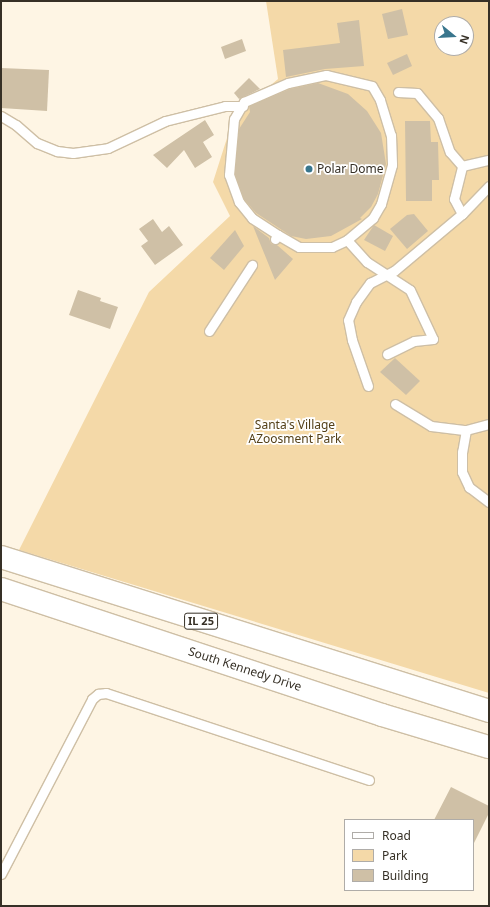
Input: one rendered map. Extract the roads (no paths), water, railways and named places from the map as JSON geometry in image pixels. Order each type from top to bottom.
[{"type":"main road","name":"IL 25","points":[[1,557],[489,711]]},
{"type":"main road","name":"South Kennedy Drive","points":[[1,589],[382,715],[489,747]]},
{"type":"lane","points":[[326,75],[372,86],[380,100],[391,135],[392,165],[381,204],[373,218],[347,240],[332,247],[299,247],[276,237],[252,218],[239,202],[230,175],[234,119],[243,106],[244,102],[288,83],[326,75]]},
{"type":"lane","points":[[398,92],[417,93],[438,118],[450,152],[462,166]]},
{"type":"lane","points":[[1,116],[16,125],[37,143],[57,151],[73,153],[108,148],[165,121],[225,106],[243,106]]},
{"type":"lane","points":[[462,166],[489,160]]},
{"type":"lane","points":[[462,166],[454,199],[462,214]]},
{"type":"lane","points":[[368,386],[352,340],[348,320],[356,302],[370,283],[386,275],[462,214],[489,186]]},
{"type":"lane","points":[[347,240],[367,262],[410,290],[433,339],[414,341],[387,354]]},
{"type":"lane","points":[[209,331],[252,265]]},
{"type":"lane","points":[[395,404],[431,426],[466,430],[489,424]]},
{"type":"lane","points":[[466,430],[462,452],[462,472],[469,487],[489,502]]},
{"type":"lane","points":[[1,874],[92,699],[98,694],[106,693],[369,780]]},
{"type":"place","name":"Polar Dome","points":[[309,169]]},
{"type":"park label","name":"Santa's Village AZoosment Park","points":[[295,432]]}]
